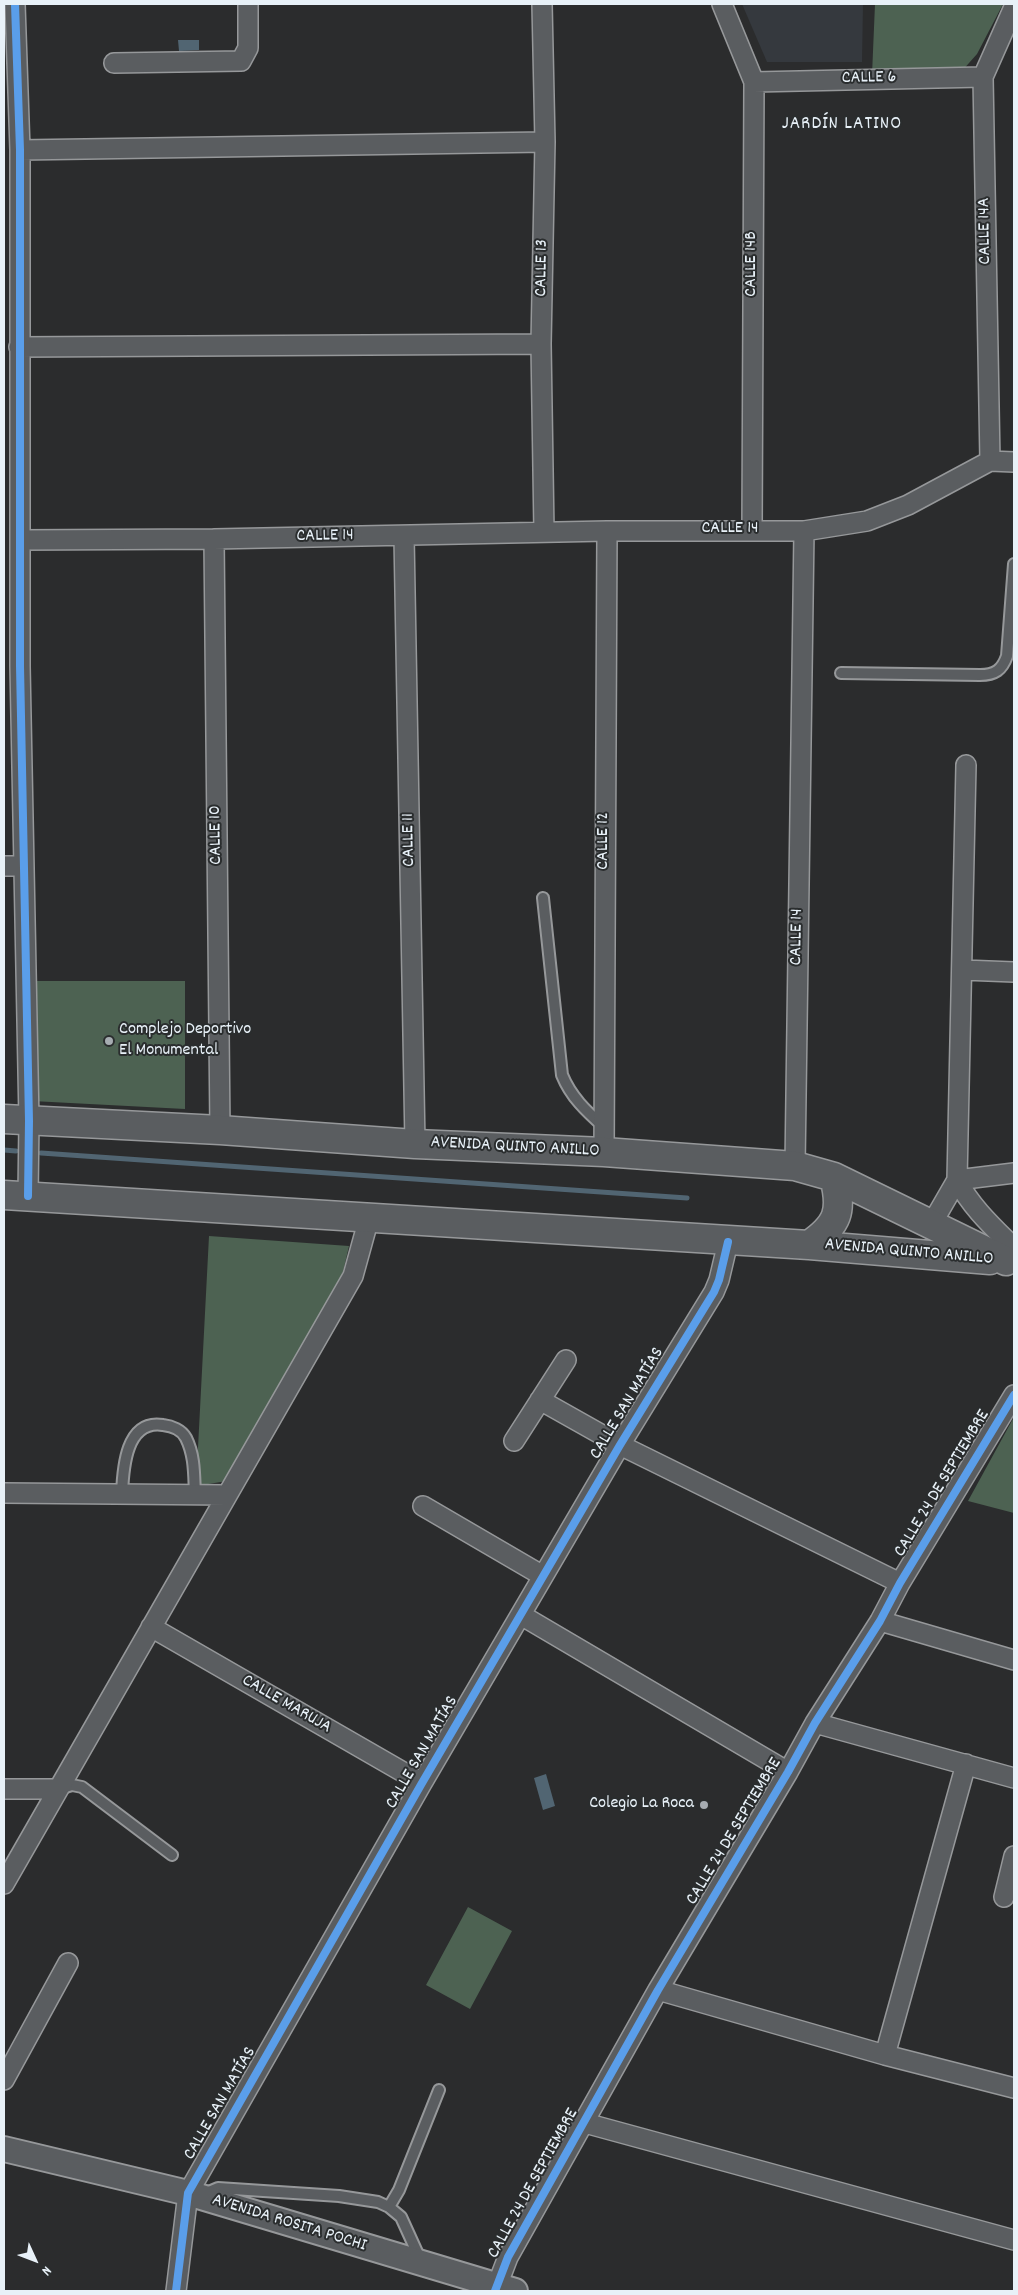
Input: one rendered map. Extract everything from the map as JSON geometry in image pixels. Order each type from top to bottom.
[{"type":"main road","name":"AVENIDA QUINTO ANILLO","points":[[16,1120],[220,1130],[415,1144],[604,1140],[795,1166],[834,1177],[930,1225],[1011,1257]]},
{"type":"main road","points":[[809,1245],[826,1234],[836,1217],[839,1197],[834,1177]]},
{"type":"main road","name":"AVENIDA QUINTO ANILLO","points":[[16,1196],[728,1242],[1011,1257]]},
{"type":"street","points":[[15,4],[20,150],[19,347],[21,540],[12,666],[23,866],[16,1120],[16,1196]]},
{"type":"street","points":[[114,63],[241,61],[248,48],[248,4]]},
{"type":"street","name":"CALLE 13","points":[[542,4],[545,142],[541,344],[544,532]]},
{"type":"street","name":"CALLE 14B","points":[[722,4],[754,82],[752,530]]},
{"type":"street","name":"CALLE 14A","points":[[990,461],[983,77],[1014,7]]},
{"type":"street","name":"CALLE 6","points":[[754,82],[983,77]]},
{"type":"street","points":[[20,150],[545,142]]},
{"type":"street","points":[[19,347],[541,344]]},
{"type":"street","points":[[804,531],[867,521],[908,505],[990,461],[1014,462]]},
{"type":"street","name":"CALLE 14","points":[[21,540],[214,540],[607,531],[804,531],[795,1166]]},
{"type":"street","name":"CALLE 12","points":[[604,1140],[607,531]]},
{"type":"street","name":"CALLE 11","points":[[404,536],[415,1144]]},
{"type":"street","name":"CALLE 10","points":[[214,540],[220,1130]]},
{"type":"street","points":[[966,765],[957,1180],[966,1198],[1011,1257]]},
{"type":"street","points":[[4,866],[23,866]]},
{"type":"street","points":[[963,970],[1014,972]]},
{"type":"street","points":[[957,1180],[1014,1173]]},
{"type":"street","points":[[930,1225],[957,1180]]},
{"type":"street","points":[[4,1884],[352,1276],[369,1218]]},
{"type":"street","name":"CALLE SAN MATÍAS","points":[[176,2291],[193,2195],[422,1783],[620,1445],[714,1292],[719,1280],[728,1242]]},
{"type":"street","points":[[514,1441],[566,1360]]},
{"type":"street","name":"CALLE 24 DE SEPTIEMBRE","points":[[502,2289],[508,2257],[658,1990],[788,1772],[815,1723],[880,1621],[900,1583],[1014,1395]]},
{"type":"street","points":[[540,1400],[620,1445],[900,1583]]},
{"type":"street","points":[[4,1493],[227,1495]]},
{"type":"street","points":[[423,1506],[544,1576]]},
{"type":"street","points":[[521,1615],[788,1772]]},
{"type":"street","points":[[880,1621],[1014,1660]]},
{"type":"street","name":"CALLE MARUJA","points":[[151,1627],[422,1783]]},
{"type":"street","points":[[815,1723],[1014,1778]]},
{"type":"street","points":[[885,2055],[966,1764]]},
{"type":"street","points":[[4,1789],[57,1789]]},
{"type":"street","points":[[1004,1897],[1014,1856]]},
{"type":"street","points":[[4,2080],[68,1963]]},
{"type":"street","points":[[658,1990],[885,2055],[1014,2088]]},
{"type":"street","points":[[585,2123],[1014,2240]]},
{"type":"street","name":"AVENIDA ROSITA POCHI","points":[[4,2149],[193,2195],[502,2289]]},
{"type":"lane","points":[[841,674],[980,675],[997,672],[1004,665],[1007,656],[1014,564]]},
{"type":"lane","points":[[544,898],[562,1075],[567,1089],[604,1140]]},
{"type":"lane","points":[[122,1494],[123,1467],[129,1444],[141,1430],[155,1424],[172,1426],[185,1435],[192,1454],[194,1495]]},
{"type":"lane","points":[[57,1789],[72,1786],[82,1787],[172,1855]]},
{"type":"lane","points":[[390,2207],[400,2190],[439,2090]]},
{"type":"lane","points":[[193,2195],[218,2188],[339,2196],[378,2202],[390,2207],[401,2217],[422,2264]]},
{"type":"shaded area","points":[[742,4],[863,4],[862,62],[767,62]]},
{"type":"green space","points":[[875,4],[1003,4],[977,54],[961,72],[872,75]]},
{"type":"green space","name":"Complejo Deportivo El Monumental","points":[[34,981],[185,981],[185,1109],[32,1101]]},
{"type":"green space","points":[[209,1236],[349,1246],[338,1293],[227,1481],[196,1486]]},
{"type":"green space","points":[[1014,1417],[1014,1513],[968,1501]]},
{"type":"green space","points":[[468,1907],[512,1931],[470,2009],[426,1985]]},
{"type":"water","points":[[178,40],[199,40],[199,50],[179,51]]},
{"type":"water","points":[[546,1774],[555,1806],[543,1810],[534,1778]]},
{"type":"waterway","points":[[4,1150],[16,1151]]},
{"type":"waterway","points":[[41,1153],[687,1198]]},
{"type":"cycle path","points":[[15,4],[20,150],[20,666],[29,1121],[28,1196]]},
{"type":"cycle path","points":[[176,2291],[188,2193],[422,1783],[620,1445],[714,1292],[719,1280],[728,1242]]},
{"type":"cycle path","points":[[495,2291],[508,2257],[658,1990],[788,1772],[815,1723],[880,1621],[900,1583],[1014,1395]]},
{"type":"place","name":"Complejo Deportivo El Monumental","points":[[109,1041]]},
{"type":"place","name":"Colegio La Roca","points":[[704,1805]]},
{"type":"district","name":"JARDÍN LATINO","points":[[842,125]]}]
